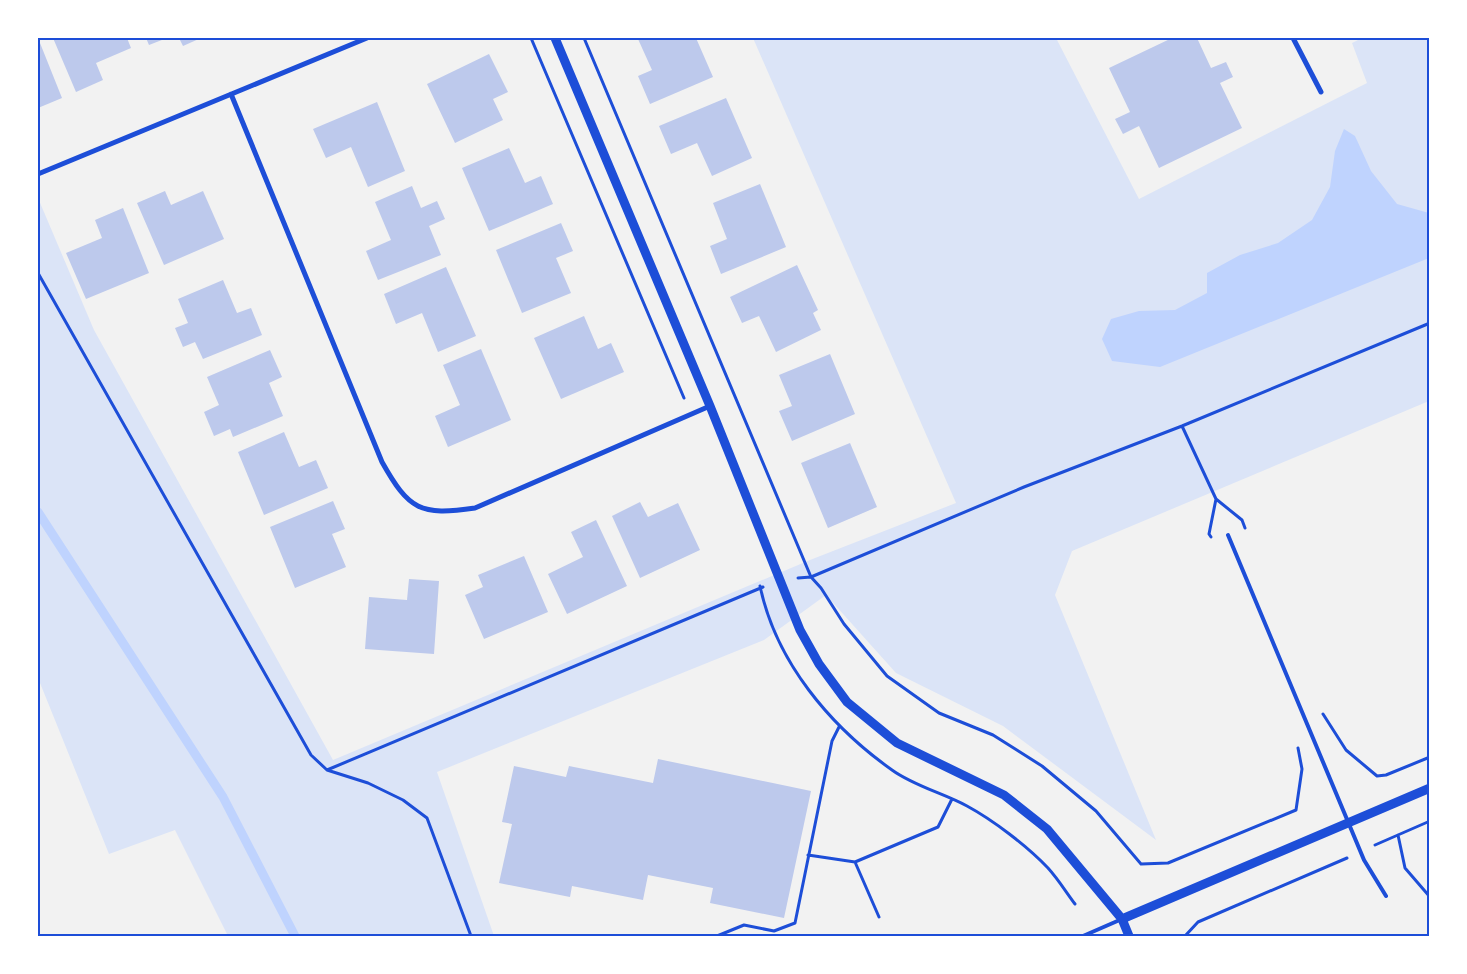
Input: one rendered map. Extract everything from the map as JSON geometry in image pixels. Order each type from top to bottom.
[{"type":"street","points":[[38,174],[367,38]]},
{"type":"street","points":[[555,38],[710,406],[800,630],[819,664],[847,702],[897,743],[1004,795],[1047,829],[1122,919],[1129,936]]},
{"type":"street","points":[[1293,38],[1321,92]]},
{"type":"street","points":[[230,94],[382,462],[397,489],[416,508],[445,512],[475,508],[710,406]]},
{"type":"street","points":[[1122,919],[1430,788]]},
{"type":"lane","points":[[1228,535],[1361,852],[1386,896]]},
{"type":"lane","points":[[1083,936],[1122,919]]},
{"type":"path","points":[[584,38],[811,577],[821,588],[844,624],[887,676],[939,713],[992,735],[1042,766],[1096,811],[1141,864],[1168,863],[1296,810],[1302,769],[1297,746]]},
{"type":"path","points":[[38,273],[311,755],[327,770],[368,783],[403,800],[427,818],[470,936]]},
{"type":"path","points":[[804,577],[811,577],[1024,487],[1182,426],[1430,323]]},
{"type":"path","points":[[1182,426],[1216,499],[1242,520],[1248,537]]},
{"type":"path","points":[[1213,542],[1209,534],[1216,499]]},
{"type":"path","points":[[327,770],[761,588]]},
{"type":"path","points":[[1320,707],[1346,750],[1377,776],[1386,775],[1430,756]]},
{"type":"path","points":[[718,936],[744,925],[774,931],[795,923],[832,741],[839,727]]},
{"type":"path","points":[[808,855],[855,862],[938,826],[952,799]]},
{"type":"path","points":[[1185,936],[1198,922],[1430,821]]},
{"type":"path","points":[[1398,835],[1405,868],[1430,897]]},
{"type":"path","points":[[855,862],[879,917]]},
{"type":"shaded area","points":[[753,38],[1056,38],[1139,199],[1367,83],[1352,43],[1362,38],[1429,38],[1429,401],[1072,551],[1055,595],[1156,840],[1003,726],[896,673],[826,595],[764,640],[437,772],[494,936],[228,936],[175,830],[109,854],[38,678],[38,198],[94,330],[333,760],[810,560],[956,503]]},
{"type":"water","points":[[1344,129],[1355,136],[1371,171],[1397,204],[1429,213],[1429,258],[1160,367],[1112,361],[1102,339],[1111,319],[1139,311],[1175,310],[1207,293],[1207,273],[1240,255],[1278,243],[1312,220],[1330,187],[1335,151]]},
{"type":"building","points":[[38,38],[62,98],[38,108]]},
{"type":"building","points":[[53,38],[127,38],[131,48],[96,63],[103,80],[76,92]]},
{"type":"building","points":[[146,38],[167,38],[149,45]]},
{"type":"building","points":[[179,38],[201,38],[183,46]]},
{"type":"building","points":[[696,38],[713,77],[650,104],[638,76],[652,70],[638,39]]},
{"type":"building","points":[[1172,38],[1197,38],[1211,68],[1226,62],[1233,77],[1220,83],[1242,128],[1159,168],[1139,126],[1123,134],[1115,119],[1130,112],[1109,68]]},
{"type":"building","points":[[489,54],[508,92],[493,99],[503,120],[455,143],[427,84]]},
{"type":"building","points":[[726,98],[752,158],[712,176],[697,143],[671,154],[659,126]]},
{"type":"building","points":[[377,102],[405,171],[368,187],[351,147],[326,158],[313,129]]},
{"type":"building","points":[[509,148],[525,183],[541,176],[553,204],[489,231],[462,168]]},
{"type":"building","points":[[760,184],[786,247],[721,274],[710,246],[727,239],[713,203]]},
{"type":"building","points":[[412,186],[421,208],[437,201],[445,219],[429,226],[441,255],[378,280],[366,251],[391,240],[375,202]]},
{"type":"building","points":[[165,191],[171,205],[203,191],[224,239],[164,265],[137,203]]},
{"type":"building","points":[[123,208],[149,273],[86,299],[66,253],[102,238],[95,220]]},
{"type":"building","points":[[561,223],[573,251],[556,258],[571,293],[522,313],[496,250]]},
{"type":"building","points":[[797,265],[818,310],[813,313],[821,330],[776,352],[759,316],[742,323],[730,297]]},
{"type":"building","points":[[446,267],[476,336],[438,352],[422,313],[396,324],[384,294]]},
{"type":"building","points":[[223,280],[237,313],[251,308],[262,335],[203,359],[195,342],[183,347],[175,328],[188,323],[178,299]]},
{"type":"building","points":[[584,316],[598,349],[611,343],[624,372],[561,399],[534,338]]},
{"type":"building","points":[[481,349],[511,420],[448,447],[435,416],[460,405],[443,365]]},
{"type":"building","points":[[270,350],[282,377],[269,383],[283,416],[233,437],[230,429],[214,436],[204,412],[219,405],[207,377]]},
{"type":"building","points":[[830,354],[855,414],[792,441],[779,411],[792,406],[779,375]]},
{"type":"building","points":[[284,432],[299,467],[316,460],[328,488],[264,515],[238,452]]},
{"type":"building","points":[[850,443],[877,507],[828,528],[801,463]]},
{"type":"building","points":[[333,501],[345,529],[332,534],[346,567],[295,588],[270,527]]},
{"type":"building","points":[[640,502],[648,517],[678,503],[700,550],[640,578],[612,516]]},
{"type":"building","points":[[596,520],[627,586],[567,614],[548,574],[583,557],[571,532]]},
{"type":"building","points":[[524,556],[548,612],[484,639],[465,595],[483,587],[478,575]]},
{"type":"building","points":[[409,579],[439,581],[434,654],[365,649],[369,597],[407,600]]},
{"type":"building","points":[[658,759],[811,791],[784,918],[710,903],[713,888],[648,875],[643,900],[572,886],[570,897],[499,883],[512,824],[502,822],[514,766],[566,777],[569,766],[653,783]]},
{"type":"waterway","points":[[38,512],[223,797],[295,936]]}]
